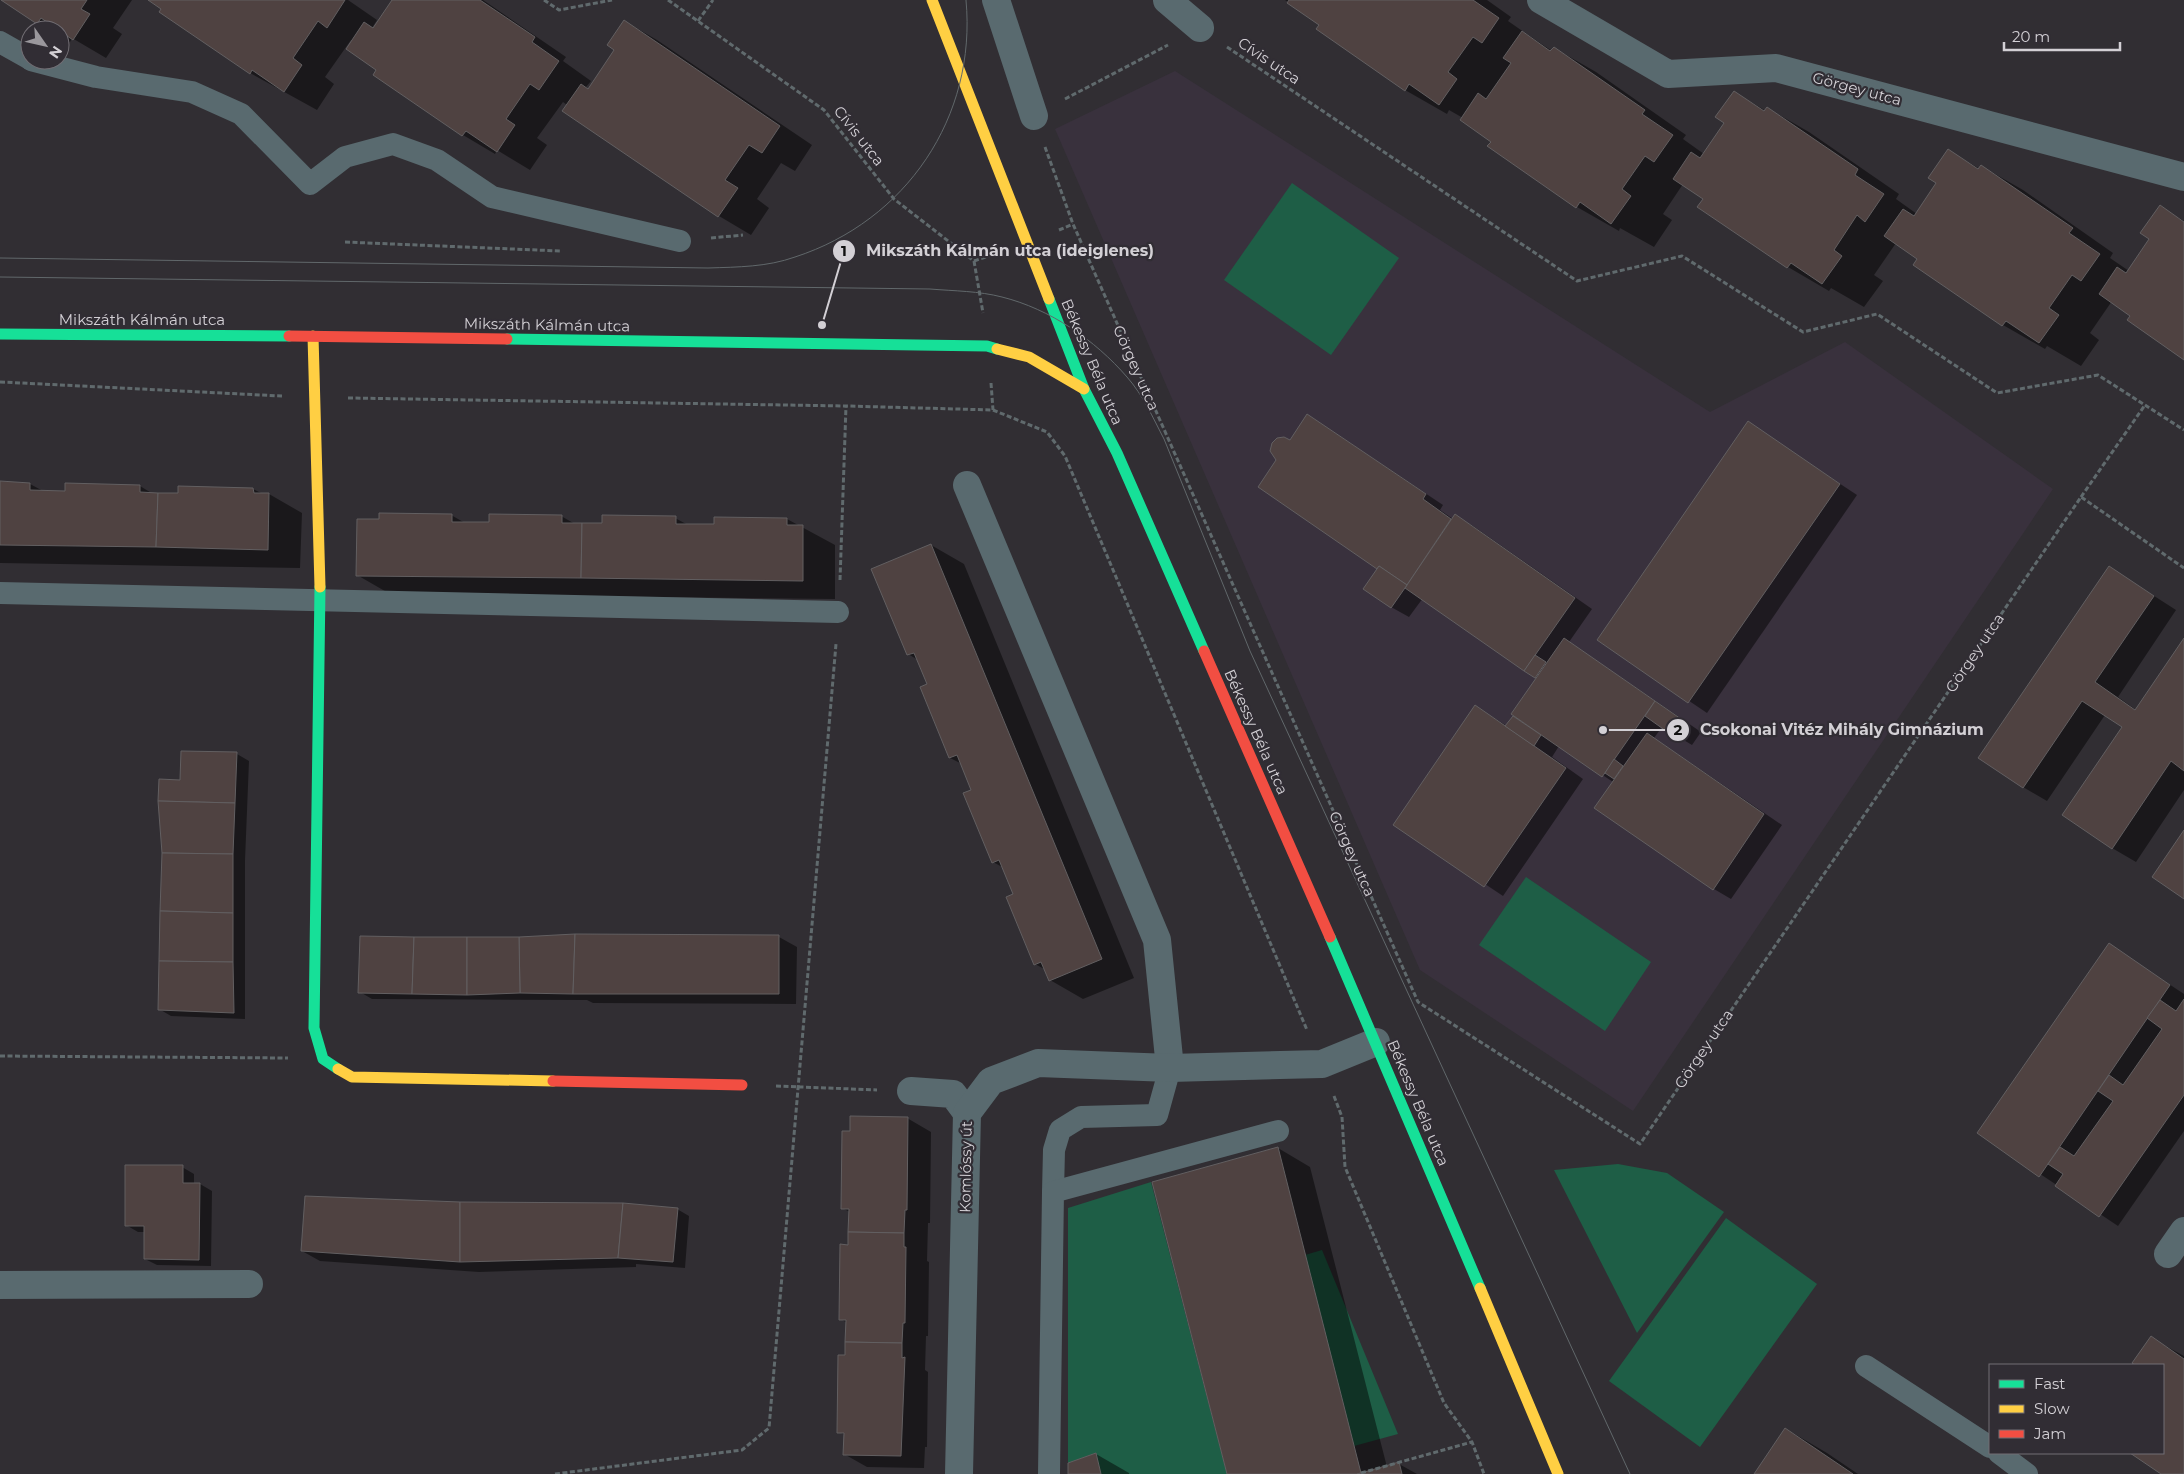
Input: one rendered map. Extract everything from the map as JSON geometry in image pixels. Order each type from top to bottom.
[{"type":"street","name":"Békessy Béla utca","points":[[932,0],[1084,389],[1117,453],[1376,1042],[1558,1474]]},
{"type":"street","points":[[996,0],[1034,116]]},
{"type":"street","points":[[1167,0],[1200,28]]},
{"type":"street","name":"Görgey utca","points":[[1541,0],[1668,74],[1776,68],[2184,177]]},
{"type":"street","name":"Mikszáth Kálmán utca","points":[[0,334],[313,336],[987,346],[1029,357],[1084,389]]},
{"type":"street","points":[[313,336],[320,600],[314,1028],[323,1059],[352,1077],[742,1085]]},
{"type":"street","points":[[967,485],[1157,940],[1170,1068]]},
{"type":"street","name":"Komlóssy út","points":[[959,1474],[967,1114],[991,1081],[1038,1063],[1170,1068],[1322,1064],[1376,1042]]},
{"type":"street","points":[[911,1091],[953,1094],[967,1114]]},
{"type":"street","points":[[2168,1254],[2184,1231]]},
{"type":"street","points":[[0,1285],[248,1284]]},
{"type":"lane","points":[[0,42],[20,54]]},
{"type":"lane","points":[[69,70],[96,77],[192,92],[241,114],[310,184],[345,157],[393,144],[437,160],[492,197],[680,241]]},
{"type":"lane","points":[[0,593],[838,612]]},
{"type":"lane","points":[[1049,1474],[1054,1150],[1060,1130],[1081,1117],[1157,1115],[1170,1068]]},
{"type":"lane","points":[[1053,1192],[1278,1131]]},
{"type":"lane","points":[[1866,1366],[1989,1446]]},
{"type":"lane","points":[[2000,1454],[2027,1474]]},
{"type":"path","points":[[544,0],[560,10],[612,0]]},
{"type":"path","name":"Cívis utca","points":[[668,0],[824,110],[894,199],[974,262]]},
{"type":"path","points":[[698,21],[713,0]]},
{"type":"path","points":[[1034,116],[1200,28]]},
{"type":"path","name":"Cívis utca","points":[[1200,28],[1577,281],[1682,256],[1803,332],[1877,314],[1997,393],[2098,375],[2145,405]]},
{"type":"path","name":"Görgey utca","points":[[1034,116],[1073,224],[1418,1002],[1640,1144],[2145,405]]},
{"type":"path","points":[[345,242],[560,251]]},
{"type":"path","points":[[0,382],[316,398],[994,410],[1047,432],[1065,456],[1322,1064],[1342,1117],[1345,1167],[1444,1403],[1472,1442],[1484,1474]]},
{"type":"path","points":[[2145,405],[2184,430]]},
{"type":"path","points":[[555,1474],[742,1450],[769,1428],[838,612],[846,406]]},
{"type":"path","points":[[2081,497],[2184,568]]},
{"type":"path","points":[[0,1056],[323,1059]]},
{"type":"path","points":[[798,1086],[911,1091]]},
{"type":"path","points":[[1361,1473],[1472,1442]]},
{"type":"shaded area","points":[[1175,71],[1710,412],[1845,342],[2053,489],[1633,1111],[1420,970],[1055,129]]},
{"type":"green space","points":[[1292,183],[1399,258],[1331,355],[1224,280]]},
{"type":"green space","points":[[1526,877],[1651,962],[1605,1031],[1479,945]]},
{"type":"green space","points":[[1618,1164],[1667,1173],[1724,1212],[1637,1333],[1554,1170]]},
{"type":"green space","points":[[1151,1182],[1227,1474],[1101,1474],[1096,1453],[1068,1463],[1068,1208]]},
{"type":"green space","points":[[1726,1218],[1817,1284],[1700,1447],[1609,1381]]},
{"type":"green space","points":[[1322,1250],[1398,1434],[1354,1446],[1305,1255]]},
{"type":"building","points":[[1,0],[87,0],[81,9],[90,14],[73,40],[70,38],[70,20],[44,20],[41,18],[40,20],[31,20]]},
{"type":"building","points":[[148,0],[345,0],[327,28],[318,21],[293,58],[302,65],[284,92],[252,70],[250,74],[159,12],[161,9]]},
{"type":"building","points":[[392,0],[480,0],[535,37],[532,42],[559,61],[539,90],[530,84],[506,119],[515,125],[497,152],[466,131],[462,136],[373,75],[376,70],[346,49],[364,22],[373,28]]},
{"type":"building","points":[[1289,0],[1473,0],[1499,18],[1482,43],[1473,37],[1448,72],[1457,79],[1439,105],[1409,84],[1405,91],[1316,29],[1319,25],[1287,3]]},
{"type":"building","points":[[624,20],[780,126],[762,153],[749,145],[725,180],[738,188],[718,217],[562,111],[581,84],[588,89],[614,50],[607,45]]},
{"type":"building","points":[[1522,31],[1550,51],[1554,47],[1645,110],[1642,114],[1673,135],[1654,162],[1645,156],[1622,189],[1631,196],[1611,224],[1580,202],[1576,208],[1487,146],[1491,142],[1460,120],[1478,93],[1486,99],[1511,63],[1503,58]]},
{"type":"building","points":[[1734,91],[1764,111],[1767,107],[1858,169],[1855,175],[1884,194],[1865,222],[1857,215],[1834,250],[1842,256],[1822,284],[1791,263],[1787,268],[1697,207],[1703,199],[1673,179],[1691,152],[1700,158],[1724,123],[1715,117]]},
{"type":"building","points":[[1948,149],[1978,169],[1981,165],[2073,228],[2069,233],[2100,254],[2081,281],[2072,275],[2049,308],[2059,315],[2039,343],[2006,321],[2002,326],[1913,265],[1917,259],[1884,236],[1903,209],[1914,216],[1936,183],[1928,178]]},
{"type":"building","points":[[2160,205],[2184,222],[2184,360],[2127,320],[2130,316],[2099,294],[2117,267],[2126,273],[2149,239],[2140,233]]},
{"type":"building","points":[[1307,414],[1426,494],[1423,499],[1451,519],[1407,585],[1379,566],[1377,569],[1258,487],[1276,460],[1270,451],[1272,443],[1277,438],[1284,437],[1290,440]]},
{"type":"building","points":[[1748,421],[1840,484],[1688,703],[1597,640]]},
{"type":"building","points":[[0,481],[30,483],[30,490],[65,491],[65,483],[140,485],[140,492],[158,493],[156,547],[0,545]]},
{"type":"building","points":[[178,486],[253,488],[254,493],[269,493],[268,550],[156,547],[158,493],[178,493]]},
{"type":"building","points":[[379,513],[452,514],[452,522],[489,522],[489,514],[562,515],[562,523],[582,523],[581,578],[356,576],[357,519],[379,519]]},
{"type":"building","points":[[1455,514],[1575,598],[1524,671],[1405,588]]},
{"type":"building","points":[[602,515],[676,516],[676,524],[714,524],[714,517],[787,518],[787,525],[803,525],[803,581],[581,578],[582,523],[602,523]]},
{"type":"building","points":[[931,544],[1102,959],[1049,981],[1041,962],[1034,965],[1006,897],[1013,894],[999,860],[992,863],[963,793],[971,790],[957,755],[949,758],[920,687],[927,684],[914,653],[907,655],[871,569]]},
{"type":"building","points":[[1379,566],[1407,585],[1391,608],[1363,589]]},
{"type":"building","points":[[2109,566],[2154,596],[2095,682],[2135,710],[2184,638],[2184,771],[2171,761],[2112,849],[2062,815],[2122,727],[2082,701],[2023,788],[1978,758]]},
{"type":"building","points":[[1564,638],[1655,701],[1602,777],[1511,714]]},
{"type":"building","points":[[1535,655],[1546,662],[1535,678],[1524,671]]},
{"type":"building","points":[[1655,701],[1684,721],[1673,736],[1645,716]]},
{"type":"building","points":[[1475,705],[1566,768],[1484,887],[1393,825]]},
{"type":"building","points":[[1513,716],[1541,735],[1534,746],[1505,726]]},
{"type":"building","points":[[1647,733],[1764,814],[1713,890],[1594,808]]},
{"type":"building","points":[[181,751],[237,752],[235,803],[158,801],[159,779],[180,780]]},
{"type":"building","points":[[1614,759],[1623,766],[1614,779],[1605,773]]},
{"type":"building","points":[[158,801],[235,803],[233,854],[162,853]]},
{"type":"building","points":[[2184,830],[2184,899],[2152,877]]},
{"type":"building","points":[[162,853],[233,854],[233,913],[160,911]]},
{"type":"building","points":[[160,911],[233,913],[233,962],[159,961]]},
{"type":"building","points":[[575,934],[573,994],[520,993],[519,937]]},
{"type":"building","points":[[575,934],[779,935],[779,994],[573,994]]},
{"type":"building","points":[[360,936],[414,937],[412,994],[358,993]]},
{"type":"building","points":[[414,937],[467,937],[467,995],[412,994]]},
{"type":"building","points":[[467,937],[519,937],[520,993],[467,995]]},
{"type":"building","points":[[2109,943],[2170,985],[2039,1177],[1977,1133]]},
{"type":"building","points":[[159,961],[233,962],[234,1013],[158,1010]]},
{"type":"building","points":[[2184,999],[2184,1095],[2099,1217],[2055,1186],[2063,1174],[2048,1164],[2060,1147],[2074,1156],[2113,1101],[2098,1091],[2109,1075],[2123,1085],[2162,1029],[2147,1018],[2160,1000],[2176,1011]]},
{"type":"building","points":[[850,1116],[908,1117],[907,1210],[905,1210],[904,1233],[848,1232],[849,1209],[841,1209],[842,1131],[850,1131]]},
{"type":"building","points":[[1278,1147],[1361,1473],[1357,1474],[1227,1474],[1152,1182]]},
{"type":"building","points":[[125,1165],[183,1165],[183,1183],[200,1183],[199,1260],[144,1259],[144,1226],[125,1226]]},
{"type":"building","points":[[305,1196],[460,1202],[460,1262],[301,1251]]},
{"type":"building","points":[[460,1202],[623,1203],[618,1258],[460,1262]]},
{"type":"building","points":[[623,1203],[678,1208],[673,1262],[618,1258]]},
{"type":"building","points":[[848,1232],[904,1233],[904,1247],[906,1247],[905,1323],[903,1323],[902,1343],[845,1342],[846,1320],[839,1320],[840,1244],[848,1245]]},
{"type":"building","points":[[2151,1336],[2184,1359],[2184,1474],[2161,1474],[2131,1454],[2164,1454],[2164,1364],[2132,1363]]},
{"type":"building","points":[[845,1342],[902,1343],[902,1358],[905,1357],[901,1456],[843,1455],[844,1433],[837,1433],[838,1355],[845,1355]]},
{"type":"building","points":[[1785,1428],[1853,1474],[1754,1474]]},
{"type":"building","points":[[1096,1453],[1101,1474],[1068,1474],[1068,1463]]},
{"type":"building","points":[[1399,1462],[1402,1474],[1357,1474],[1361,1473]]},
{"type":"tram line","points":[[0,258],[708,268],[774,263],[795,257],[835,240],[870,218],[901,191],[926,159],[946,123],[960,84],[966,43],[966,0]]},
{"type":"tram line","points":[[0,277],[930,289],[984,294],[1020,302],[1054,318],[1086,339],[1114,363],[1133,384],[1164,439],[1250,651],[1630,1474]]},
{"type":"traffic: fast","points":[[1049,299],[1084,389],[1117,453],[1204,651]]},
{"type":"traffic: fast","points":[[0,334],[289,336]]},
{"type":"traffic: fast","points":[[507,339],[987,346],[997,349]]},
{"type":"traffic: fast","points":[[320,587],[314,1028],[323,1059],[338,1069]]},
{"type":"traffic: fast","points":[[1330,937],[1480,1288]]},
{"type":"traffic: slow","points":[[932,0],[1049,299]]},
{"type":"traffic: slow","points":[[313,336],[320,587]]},
{"type":"traffic: slow","points":[[997,349],[1029,357],[1084,389]]},
{"type":"traffic: slow","points":[[338,1069],[352,1077],[553,1081]]},
{"type":"traffic: slow","points":[[1480,1288],[1558,1474]]},
{"type":"traffic: jam","points":[[289,336],[507,339]]},
{"type":"traffic: jam","points":[[1204,651],[1330,937]]},
{"type":"traffic: jam","points":[[553,1081],[742,1085]]},
{"type":"place","name":"Mikszáth Kálmán utca (ideiglenes)","points":[[822,325]]},
{"type":"place","name":"Csokonai Vitéz Mihály Gimnázium","points":[[1603,730]]}]
